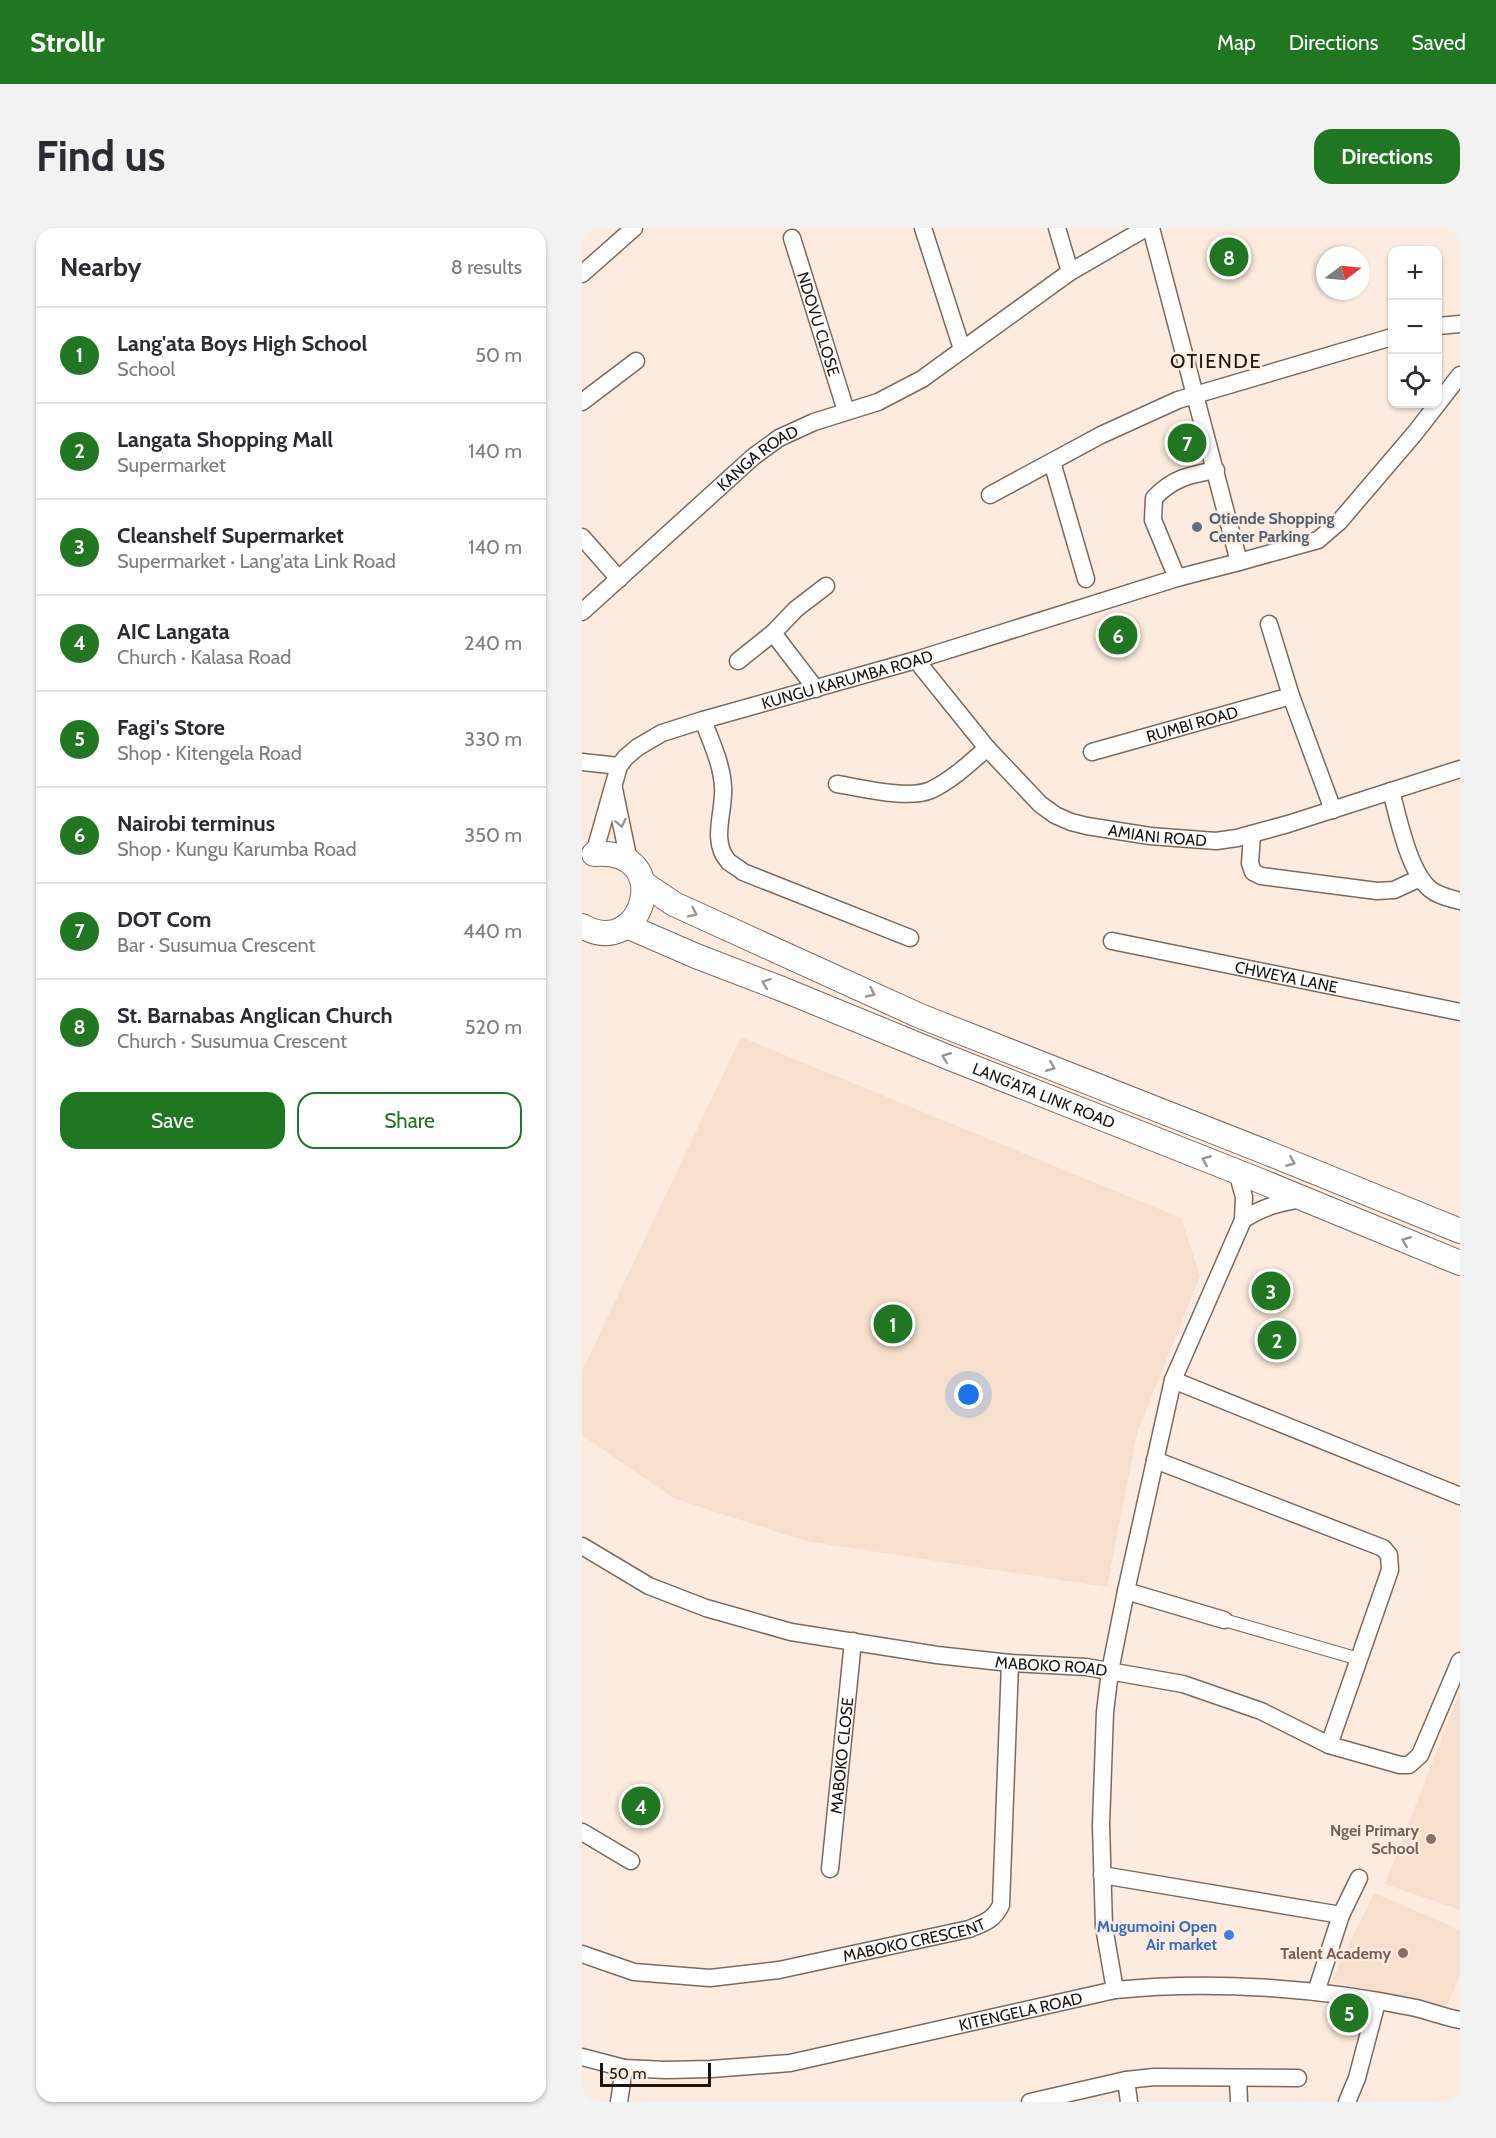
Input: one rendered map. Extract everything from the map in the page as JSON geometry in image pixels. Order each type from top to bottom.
[{"type":"main road","points":[[582,927],[589,931],[602,933],[614,932],[627,926],[635,919],[644,895],[643,883],[638,871],[629,861],[618,855],[594,854]]},
{"type":"main road","name":"LANG'ATA LINK ROAD","points":[[643,883],[674,904],[921,1016],[1460,1231]]},
{"type":"main road","name":"LANG'ATA LINK ROAD","points":[[627,926],[696,956],[1460,1263]]},
{"type":"street","points":[[582,274],[634,228]]},
{"type":"street","points":[[923,228],[962,349]]},
{"type":"street","points":[[1057,228],[1070,272]]},
{"type":"street","name":"KANGA ROAD","points":[[582,612],[753,457],[779,438],[814,422],[878,402],[922,379],[1070,272],[1146,228]]},
{"type":"street","points":[[1151,228],[1239,562]]},
{"type":"street","name":"NDOVU CLOSE","points":[[792,238],[846,411]]},
{"type":"street","points":[[1442,326],[1460,324]]},
{"type":"street","points":[[990,495],[1143,414],[1194,394],[1388,338]]},
{"type":"street","points":[[582,402],[636,361]]},
{"type":"street","name":"KUNGU KARUMBA ROAD","points":[[594,854],[620,766],[626,757],[638,747],[662,734],[703,720],[916,660],[1177,579],[1318,540],[1339,522],[1415,433],[1460,375]]},
{"type":"street","points":[[1052,462],[1086,579]]},
{"type":"street","points":[[1177,579],[1153,520],[1154,498],[1166,485],[1176,480],[1216,470]]},
{"type":"street","points":[[582,537],[619,579]]},
{"type":"street","points":[[738,661],[773,633],[796,609],[826,586]]},
{"type":"street","points":[[1269,624],[1291,696],[1333,810]]},
{"type":"street","points":[[773,633],[816,689]]},
{"type":"street","name":"AMIANI ROAD","points":[[916,660],[987,748],[1040,804],[1055,815],[1071,822],[1185,840],[1216,841],[1252,834],[1460,770]]},
{"type":"street","name":"RUMBI ROAD","points":[[1092,752],[1291,696]]},
{"type":"street","points":[[703,720],[721,769],[724,790],[719,837],[728,860],[743,872],[910,938]]},
{"type":"street","points":[[837,784],[908,794],[929,791],[957,775],[987,748]]},
{"type":"street","points":[[582,762],[620,766]]},
{"type":"street","points":[[613,785],[629,861]]},
{"type":"street","points":[[1391,791],[1407,846],[1420,879],[1431,890],[1460,902]]},
{"type":"street","points":[[1252,834],[1250,863],[1253,872],[1261,876],[1377,891],[1394,890],[1420,879]]},
{"type":"street","name":"CHWEYA LANE","points":[[1112,941],[1460,1012]]},
{"type":"street","points":[[1115,1990],[1104,1927],[1102,1875],[1102,1775],[1105,1712],[1110,1671],[1173,1380],[1244,1220],[1244,1197],[1237,1172]]},
{"type":"street","points":[[1244,1220],[1274,1204],[1303,1199]]},
{"type":"street","points":[[1173,1380],[1460,1496]]},
{"type":"street","points":[[1155,1460],[1383,1548],[1389,1555],[1390,1570],[1329,1744]]},
{"type":"street","name":"MABOKO ROAD","points":[[582,1546],[649,1586],[706,1608],[791,1632],[937,1655],[1011,1663],[1086,1667],[1194,1688],[1261,1711],[1329,1744],[1400,1765],[1409,1765],[1420,1755],[1460,1661]]},
{"type":"street","points":[[1126,1591],[1359,1659]]},
{"type":"street","name":"MABOKO CLOSE","points":[[830,1869],[853,1641]]},
{"type":"street","name":"MABOKO CRESCENT","points":[[582,1954],[634,1972],[710,1978],[779,1970],[969,1929],[986,1922],[997,1914],[1001,1905],[1011,1663]]},
{"type":"street","points":[[582,1832],[631,1861]]},
{"type":"street","points":[[1102,1875],[1341,1916]]},
{"type":"street","points":[[1316,1992],[1341,1916],[1359,1878]]},
{"type":"street","name":"KITENGELA ROAD","points":[[582,2057],[624,2068],[711,2069],[790,2063],[1115,1990],[1162,1985],[1316,1992],[1416,2009],[1460,2020]]},
{"type":"street","points":[[1347,2102],[1357,2078],[1377,2002]]},
{"type":"street","points":[[619,2102],[624,2068]]},
{"type":"street","points":[[1030,2102],[1126,2080],[1154,2077],[1298,2078]]},
{"type":"street","points":[[1238,2078],[1239,2102]]},
{"type":"street","points":[[1126,2080],[1129,2102]]},
{"type":"shaded area","points":[[741,1037],[1181,1218],[1200,1276],[1137,1433],[1107,1587],[806,1541],[675,1499],[582,1435],[582,1371]]},
{"type":"shaded area","name":"Ngei Primary School","points":[[1460,1692],[1460,1910],[1385,1884]]},
{"type":"shaded area","name":"Talent Academy","points":[[1374,1893],[1460,1930],[1460,1975],[1447,2006],[1331,1982]]},
{"type":"place","name":"St. Barnabas Anglican Church","points":[[1229,257]]},
{"type":"place","name":"DOT Com","points":[[1187,443]]},
{"type":"place","name":"Otiende Shopping Center Parking","points":[[1197,527]]},
{"type":"place","name":"Nairobi terminus","points":[[1118,635]]},
{"type":"place","name":"Cleanshelf Supermarket","points":[[1271,1291]]},
{"type":"place","name":"Lang'ata Boys High School","points":[[893,1324]]},
{"type":"place","name":"Langata Shopping Mall","points":[[1277,1340]]},
{"type":"place","name":"AIC Langata","points":[[641,1806]]},
{"type":"place","name":"Ngei Primary School","points":[[1431,1839]]},
{"type":"place","name":"Mugumoini Open Air market","points":[[1229,1935]]},
{"type":"place","name":"Talent Academy","points":[[1403,1953]]},
{"type":"place","name":"Fagi's Store","points":[[1349,2013]]},
{"type":"district","name":"OTIENDE","points":[[1216,361]]}]
